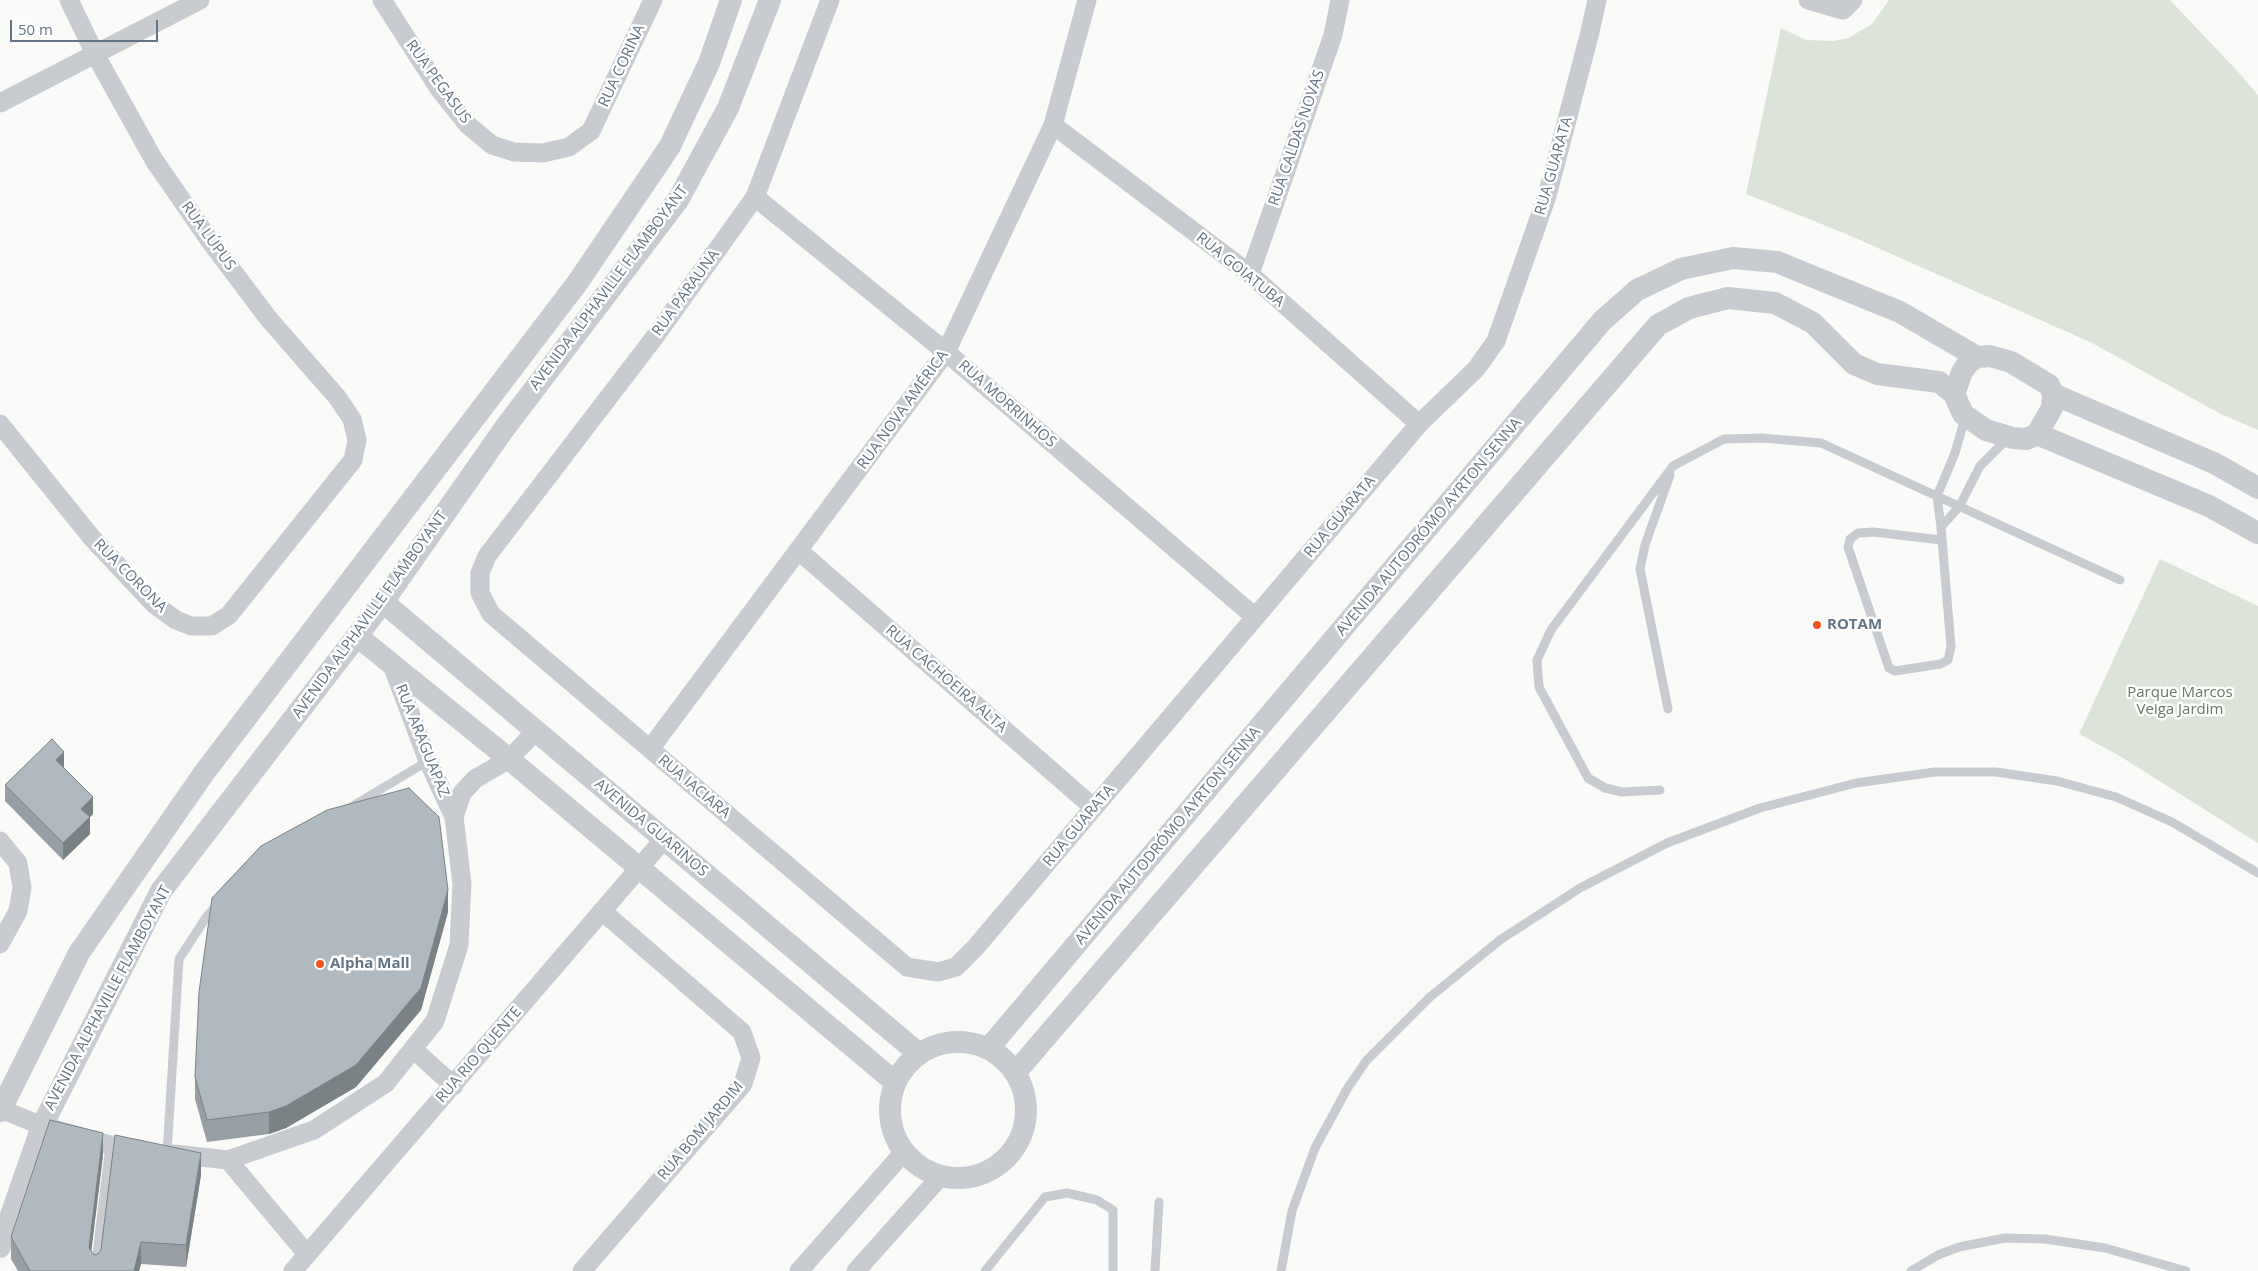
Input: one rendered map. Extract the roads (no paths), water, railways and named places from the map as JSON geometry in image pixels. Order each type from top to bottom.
[{"type":"street","name":"RUA LÚPUS","points":[[69,0],[95,54],[154,160],[210,241],[268,318],[337,397],[352,419],[357,440],[353,460]]},
{"type":"street","points":[[0,103],[200,0]]},
{"type":"street","name":"RUA PEGASUS","points":[[382,0],[440,90],[468,125],[492,145],[514,152],[543,153],[568,147],[591,131]]},
{"type":"street","name":"RUA CORINA","points":[[591,131],[653,0]]},
{"type":"street","name":"AVENIDA ALPHAVILLE FLAMBOYANT","points":[[0,1110],[79,953],[204,773],[578,282],[670,146],[709,63],[731,0]]},
{"type":"street","name":"AVENIDA ALPHAVILLE FLAMBOYANT","points":[[0,1247],[42,1126],[161,891],[383,602],[504,429],[678,200],[728,108],[770,0]]},
{"type":"street","name":"RUA PARAUNA","points":[[487,556],[654,338],[754,196],[830,0]]},
{"type":"street","name":"RUA NOVA AMÉRICA","points":[[650,749],[946,352],[1054,125],[1087,0]]},
{"type":"street","name":"RUA CALDAS NOVAS","points":[[1250,274],[1333,35],[1340,0]]},
{"type":"street","name":"RUA GUARATA","points":[[956,967],[975,948],[1419,424],[1476,369],[1496,341],[1547,196],[1597,0]]},
{"type":"street","points":[[1808,0],[1843,10],[1853,0]]},
{"type":"street","name":"RUA GOIATUBA","points":[[1054,125],[1250,274],[1419,424]]},
{"type":"street","name":"RUA MORRINHOS","points":[[754,196],[946,352],[1255,617]]},
{"type":"street","name":"AVENIDA AUTODRÓMO AYRTON SENNA","points":[[988,1049],[1602,320],[1637,290],[1680,269],[1733,258],[1776,262],[1900,312],[1977,357],[1990,356],[2011,362],[2039,377],[2049,385],[2053,394],[2214,463],[2258,488]]},
{"type":"street","points":[[1015,1073],[1658,325],[1689,308],[1728,298],[1775,303],[1813,323],[1854,364],[1877,374],[1939,382],[1958,404],[1986,430],[2013,438],[2026,439],[2037,434],[2052,408],[2053,394]]},
{"type":"street","points":[[1958,404],[1962,372],[1968,362],[1977,357]]},
{"type":"street","points":[[479,411],[504,429]]},
{"type":"street","name":"RUA CORONA","points":[[0,424],[92,538],[154,604],[176,620],[192,626],[212,626],[229,616],[353,460]]},
{"type":"street","points":[[2037,434],[2209,506],[2258,533]]},
{"type":"street","name":"RUA CACHOEIRA ALTA","points":[[798,550],[1094,808]]},
{"type":"street","name":"RUA IACIARA","points":[[487,556],[480,574],[480,593],[491,614],[907,967],[938,972],[956,967]]},
{"type":"street","name":"AVENIDA GUARINOS","points":[[383,602],[919,1054]]},
{"type":"street","points":[[357,636],[509,759],[895,1082]]},
{"type":"street","name":"RUA ARAGUAPAZ","points":[[0,1110],[42,1126],[110,1145],[228,1160],[314,1130],[386,1083],[434,1021],[459,945],[462,884],[454,817],[428,761],[392,665]]},
{"type":"street","name":"RUA ARAGUAPAZ","points":[[454,817],[462,793],[475,779],[509,759],[536,731]]},
{"type":"street","name":"RUA RIO QUENTE","points":[[293,1271],[306,1253],[454,1086],[664,839]]},
{"type":"street","points":[[0,841],[18,863],[22,888],[18,911],[0,944]]},
{"type":"street","name":"RUA BOM JARDIM","points":[[582,1271],[743,1084],[751,1058],[742,1032],[602,911]]},
{"type":"street","points":[[953,1042],[971,1044],[988,1049],[1003,1059],[1015,1073],[1024,1094],[1026,1117],[1020,1140],[1006,1159],[987,1172],[964,1178],[940,1176],[920,1167],[904,1152],[894,1136],[890,1118],[890,1100],[895,1082],[905,1067],[919,1054],[935,1046],[953,1042]]},
{"type":"street","points":[[413,1049],[454,1086]]},
{"type":"street","points":[[799,1271],[904,1152]]},
{"type":"street","points":[[228,1160],[306,1253]]},
{"type":"street","points":[[856,1271],[940,1176]]},
{"type":"lane","points":[[1941,540],[1874,532],[1858,533],[1850,539],[1848,547],[1889,668],[1895,671],[1940,664],[1948,660],[1951,647],[1937,496],[1955,453],[1964,425],[1958,404]]},
{"type":"lane","points":[[1660,790],[1622,792],[1605,788],[1588,778],[1539,687],[1536,660],[1551,630],[1673,466],[1724,439],[1762,438],[1821,443],[2120,580]]},
{"type":"lane","points":[[1941,527],[1959,507],[1980,466],[2001,445],[2013,438]]},
{"type":"lane","points":[[1668,709],[1640,569],[1645,544],[1673,466]]},
{"type":"lane","points":[[343,811],[428,761]]},
{"type":"lane","points":[[1281,1271],[1292,1211],[1315,1148],[1347,1089],[1366,1061],[1430,997],[1500,940],[1580,888],[1623,864],[1676,839],[1760,808],[1856,783],[1935,772],[1996,772],[2057,780],[2116,797],[2172,822],[2258,873]]},
{"type":"lane","points":[[167,1153],[179,959],[207,916],[226,895]]},
{"type":"lane","points":[[95,1271],[110,1145]]},
{"type":"lane","points":[[985,1271],[1045,1196],[1067,1193],[1097,1200],[1113,1210],[1113,1271]]},
{"type":"lane","points":[[1155,1271],[1159,1202]]},
{"type":"lane","points":[[1911,1271],[1938,1255],[1959,1247],[2005,1238],[2045,1239],[2105,1248],[2186,1271]]},
{"type":"place","name":"ROTAM","points":[[1817,625]]},
{"type":"place","name":"Alpha Mall","points":[[320,964]]},
{"type":"park label","name":"Parque Marcos Veiga Jardim","points":[[2180,702]]}]
